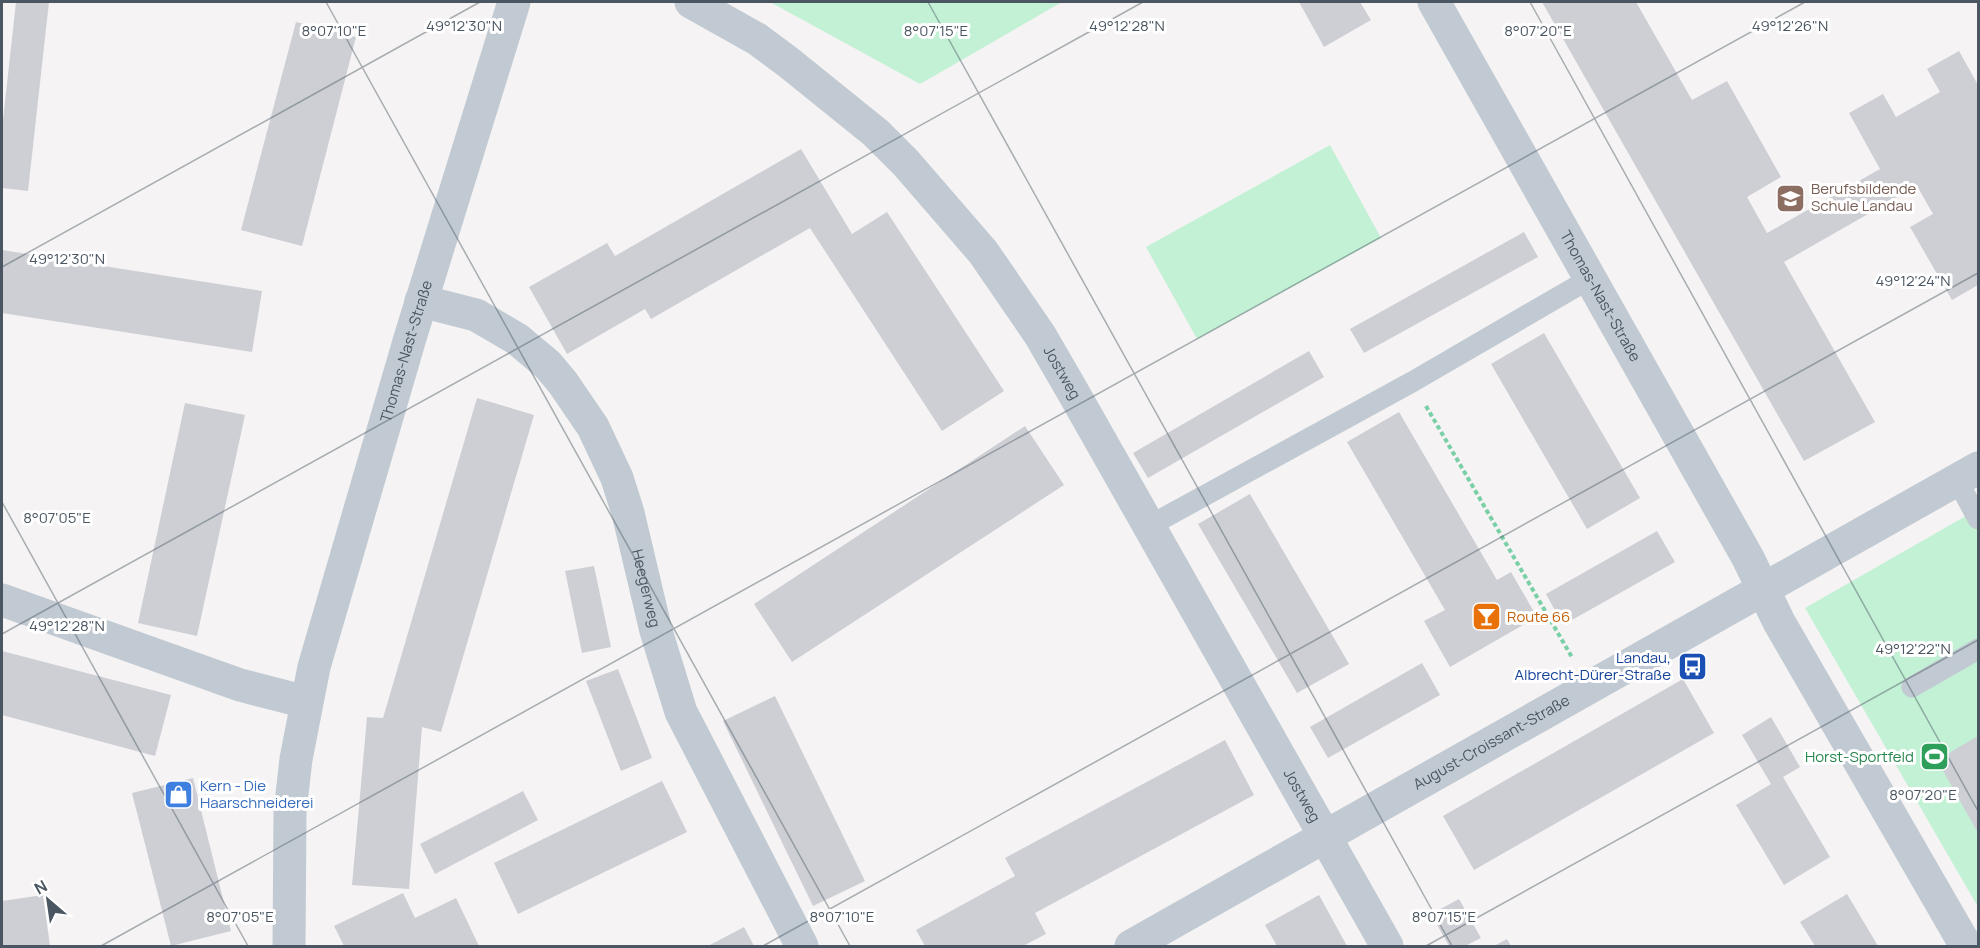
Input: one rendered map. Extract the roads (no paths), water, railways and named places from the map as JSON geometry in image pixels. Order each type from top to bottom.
[{"type":"street","name":"Thomas-Nast-Straße","points":[[289,946],[290,812],[296,759],[314,667],[421,301],[514,2]]},
{"type":"street","name":"Jostweg","points":[[691,2],[758,39],[819,85],[876,133],[933,193],[983,252],[1034,327],[1387,946]]},
{"type":"street","name":"Thomas-Nast-Straße","points":[[1434,2],[1742,549],[1801,662],[1966,946]]},
{"type":"street","name":"Heegerweg","points":[[421,301],[476,315],[517,339],[548,365],[593,428],[618,478],[656,631],[681,712],[802,946]]},
{"type":"street","name":"August-Croissant-Straße","points":[[1131,946],[1968,474]]},
{"type":"street","points":[[2,600],[240,685],[306,702]]},
{"type":"lane","points":[[1149,526],[1412,382],[1591,278]]},
{"type":"lane","points":[[1968,474],[1978,519]]},
{"type":"lane","points":[[1912,687],[1978,649]]},
{"type":"place","name":"Berufsbildende Schule Landau","points":[[1790,198]]},
{"type":"place","name":"Route 66","points":[[1486,617]]},
{"type":"place","name":"Landau, Albrecht-Dürer-Straße","points":[[1692,667]]},
{"type":"place","name":"Horst-Sportfeld","points":[[1935,757]]},
{"type":"place","name":"Kern - Die Haarschneiderei","points":[[179,795]]}]
